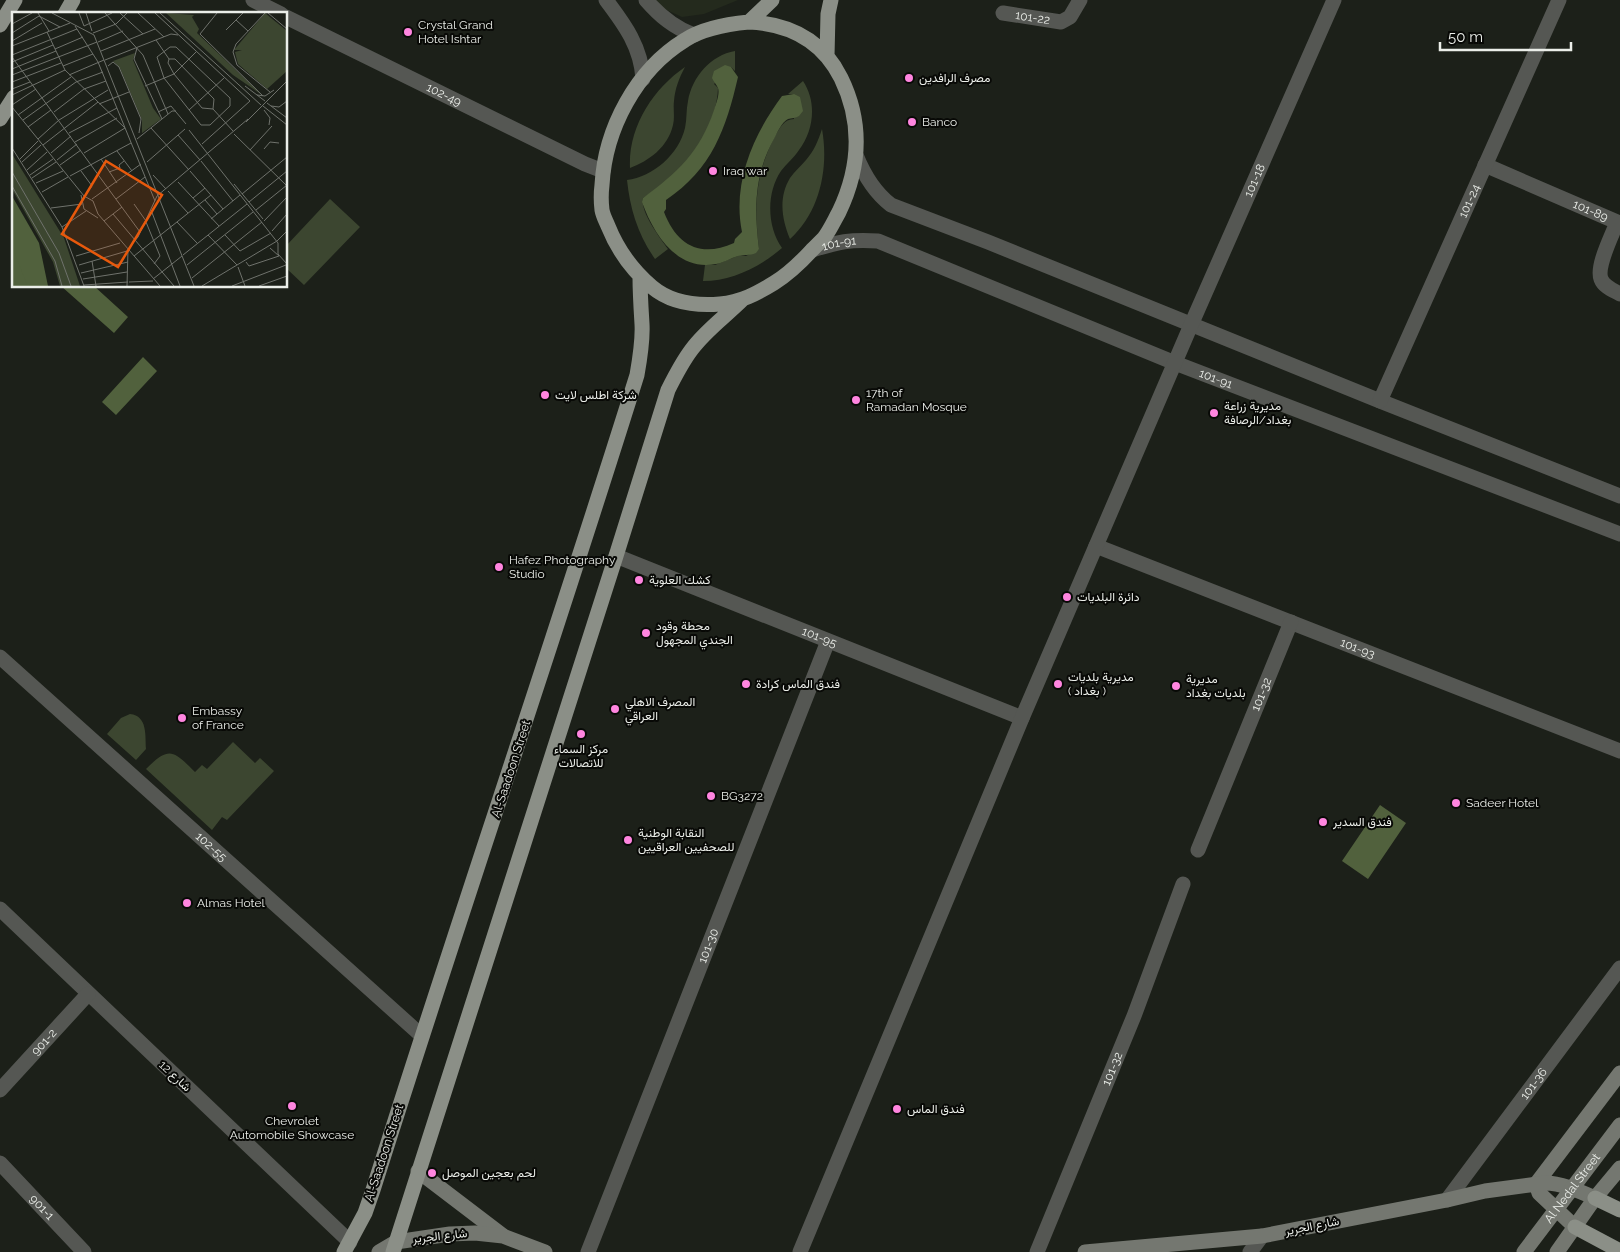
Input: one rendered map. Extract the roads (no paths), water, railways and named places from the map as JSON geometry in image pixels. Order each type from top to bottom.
[{"type":"main road","points":[[0,25],[15,0]]},
{"type":"main road","points":[[66,12],[73,0]]},
{"type":"main road","points":[[749,22],[772,0]]},
{"type":"main road","points":[[827,56],[828,14],[831,0]]},
{"type":"main road","points":[[749,22],[784,27],[800,34],[815,44],[838,71],[851,101],[856,134],[856,155],[849,187],[824,237],[788,275],[759,293],[743,299],[709,305],[673,300],[656,291],[640,277],[631,268],[614,241],[602,211],[603,171],[610,139],[625,105],[658,61],[686,38],[694,35],[720,26],[749,22]]},
{"type":"main road","points":[[0,119],[12,100]]},
{"type":"main road","name":"Al-Saadoon Street","points":[[347,1247],[365,1213],[373,1190],[422,1036],[494,822],[637,375],[642,349],[639,298],[640,277]]},
{"type":"main road","points":[[394,1247],[668,390],[679,368],[693,348],[709,330],[743,299]]},
{"type":"main road","points":[[1620,1073],[1536,1184],[1539,1193],[1574,1227],[1620,1252]]},
{"type":"main road","name":"Al Nedal Street","points":[[1524,1252],[1620,1125]]},
{"type":"main road","name":"Al Nedal Street","points":[[1557,1252],[1595,1198],[1620,1168]]},
{"type":"main road","name":"شارع الجرير","points":[[418,1171],[503,1236]]},
{"type":"main road","name":"شارع الجرير","points":[[1085,1252],[1262,1236],[1485,1191],[1536,1184],[1553,1183],[1572,1188],[1595,1198]]},
{"type":"main road","points":[[1595,1198],[1620,1210]]},
{"type":"main road","name":"شارع الجرير","points":[[379,1252],[450,1234],[475,1233],[503,1236],[545,1252]]},
{"type":"street","points":[[253,0],[276,12]]},
{"type":"street","points":[[606,0],[635,42],[643,79]]},
{"type":"street","points":[[646,0],[657,13],[673,26],[694,35]]},
{"type":"street","name":"101-22","points":[[1003,13],[1061,22],[1070,17],[1080,0]]},
{"type":"street","name":"101-18","points":[[800,1252],[1022,718],[1191,325],[1334,0]]},
{"type":"street","name":"101-24","points":[[1380,401],[1559,0]]},
{"type":"street","name":"102-49","points":[[288,18],[585,164],[603,171]]},
{"type":"street","points":[[856,155],[871,184],[890,205],[988,242],[1620,496]]},
{"type":"street","name":"101-89","points":[[1485,165],[1619,219],[1600,268],[1601,280],[1609,288],[1620,294]]},
{"type":"street","name":"101-91","points":[[812,250],[855,239],[878,241],[1175,362],[1620,534]]},
{"type":"street","name":"101-93","points":[[1096,546],[1620,751]]},
{"type":"street","name":"101-95","points":[[616,556],[1022,718]]},
{"type":"street","name":"101-32","points":[[1198,850],[1291,622]]},
{"type":"street","name":"101-30","points":[[588,1252],[828,640]]},
{"type":"street","name":"102-55","points":[[0,657],[422,1036]]},
{"type":"street","name":"101-32","points":[[1037,1252],[1134,1016],[1183,884]]},
{"type":"street","name":"شارع 12","points":[[0,909],[347,1247]]},
{"type":"street","name":"101-36","points":[[1447,1200],[1620,968]]},
{"type":"street","name":"901-2","points":[[0,1090],[88,994]]},
{"type":"street","name":"901-1","points":[[0,1164],[84,1252]]},
{"type":"street","points":[[1250,1252],[1262,1236]]},
{"type":"place","name":"Crystal Grand Hotel Ishtar","points":[[408,32]]},
{"type":"place","name":"مصرف الرافدين","points":[[909,78]]},
{"type":"place","name":"Banco","points":[[912,122]]},
{"type":"place","name":"Iraq war","points":[[713,171]]},
{"type":"place","name":"شركة اطلس لايت","points":[[545,395]]},
{"type":"place","name":"17th of Ramadan Mosque","points":[[856,400]]},
{"type":"place","name":"مديرية زراعة بغداد/الرصافة","points":[[1214,413]]},
{"type":"place","name":"Hafez Photography Studio","points":[[499,567]]},
{"type":"place","name":"كشك العلوية","points":[[639,580]]},
{"type":"place","name":"دائرة البلديات","points":[[1067,597]]},
{"type":"place","name":"محطة وقود الجندي المجهول","points":[[646,633]]},
{"type":"place","name":"فندق الماس كرادة","points":[[746,684]]},
{"type":"place","name":"مديرية بلديات ( بغداد )","points":[[1058,684]]},
{"type":"place","name":"مديرية بلديات بغداد","points":[[1176,686]]},
{"type":"place","name":"المصرف الاهلي العراقي","points":[[615,709]]},
{"type":"place","name":"Embassy of France","points":[[182,718]]},
{"type":"place","name":"مركز السماء للاتصالات","points":[[581,734]]},
{"type":"place","name":"BG3272","points":[[711,796]]},
{"type":"place","name":"Sadeer Hotel","points":[[1456,803]]},
{"type":"place","name":"فندق السدير","points":[[1323,822]]},
{"type":"place","name":"النقابة الوطنية للصحفيين العراقيين","points":[[628,840]]},
{"type":"place","name":"Almas Hotel","points":[[187,903]]},
{"type":"place","name":"Chevrolet Automobile Showcase","points":[[292,1106]]},
{"type":"place","name":"فندق الماس","points":[[897,1109]]},
{"type":"place","name":"لحم بعجين الموصل","points":[[432,1173]]}]
